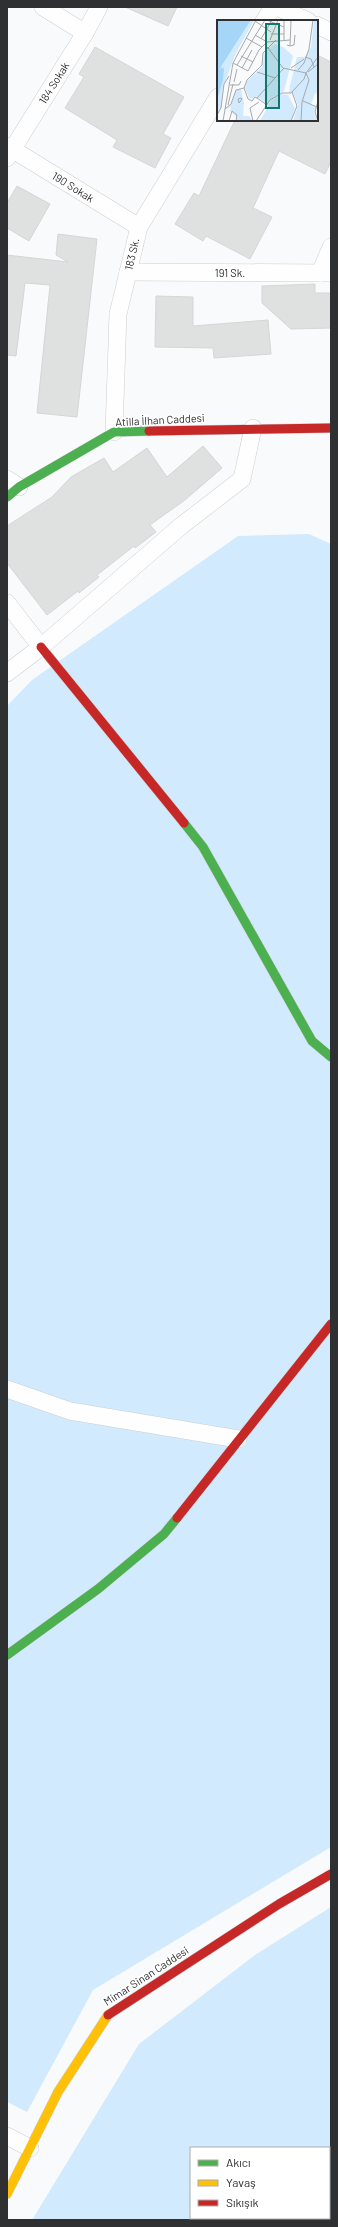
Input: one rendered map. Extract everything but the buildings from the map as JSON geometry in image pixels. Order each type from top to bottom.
[{"type":"street","points":[[42,7],[85,33]]},
{"type":"street","name":"184 Sokak","points":[[9,152],[85,33],[99,7]]},
{"type":"street","points":[[265,20],[273,7]]},
{"type":"street","points":[[277,7],[306,20]]},
{"type":"street","points":[[318,26],[331,32]]},
{"type":"street","name":"183 Sk.","points":[[114,432],[118,314],[139,227],[217,99]]},
{"type":"street","name":"190 Sokak","points":[[9,152],[139,227]]},
{"type":"street","points":[[326,273],[331,247]]},
{"type":"street","name":"191 Sk.","points":[[128,272],[326,273]]},
{"type":"street","points":[[7,673],[41,647],[181,526],[242,479],[252,428]]},
{"type":"street","name":"Atilla İlhan Caddesi","points":[[11,488],[114,432],[252,428],[331,428]]},
{"type":"street","points":[[7,603],[203,847],[312,1041],[331,1057]]},
{"type":"street","points":[[7,1655],[98,1589],[164,1534],[238,1439],[331,1324]]},
{"type":"street","points":[[7,1390],[70,1411],[238,1439]]},
{"type":"street","name":"Mimar Sinan Caddesi","points":[[7,2194],[58,2092],[108,2015],[279,1904],[331,1874]]},
{"type":"street","points":[[7,2136],[30,2148]]},
{"type":"shaded area","points":[[309,534],[331,544],[331,1847],[93,1990],[27,2112],[7,2102],[7,706],[32,680],[238,536]]},
{"type":"shaded area","points":[[331,1907],[331,2220],[32,2220],[139,2044],[255,1955]]},
{"type":"traffic: fast","points":[[7,497],[19,487],[114,432],[149,431]]},
{"type":"traffic: fast","points":[[184,823],[203,847],[312,1041],[331,1057]]},
{"type":"traffic: fast","points":[[7,1655],[98,1589],[164,1534],[177,1518]]},
{"type":"traffic: slow","points":[[7,2194],[58,2092],[108,2015]]},
{"type":"traffic: jam","points":[[149,431],[331,428]]},
{"type":"traffic: jam","points":[[41,647],[184,823]]},
{"type":"traffic: jam","points":[[177,1518],[331,1324]]},
{"type":"traffic: jam","points":[[108,2015],[279,1904],[331,1874]]}]
